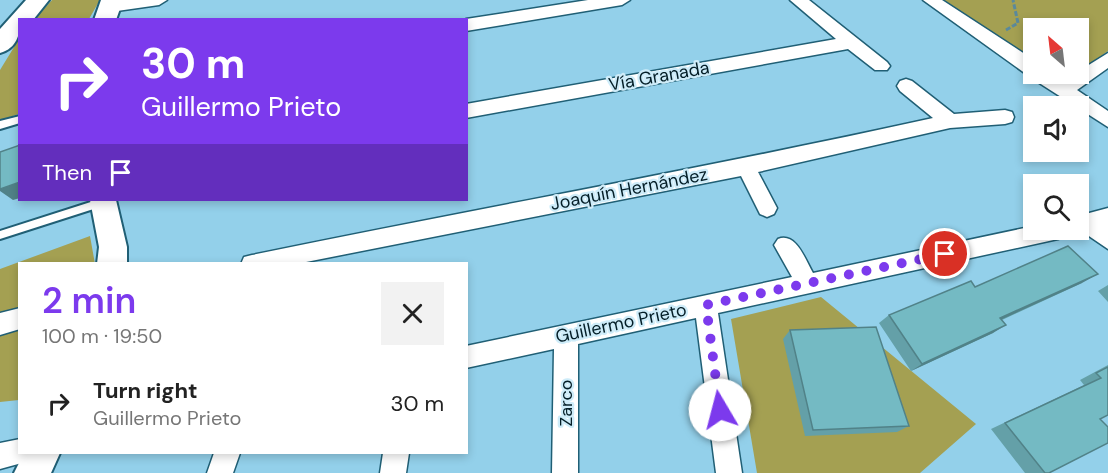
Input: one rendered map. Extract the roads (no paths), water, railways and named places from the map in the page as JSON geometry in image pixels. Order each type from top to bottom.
[{"type":"main road","points":[[22,18],[38,0]]},
{"type":"main road","points":[[0,45],[18,22]]},
{"type":"main road","points":[[103,201],[113,247],[112,262]]},
{"type":"main road","points":[[32,473],[42,454]]},
{"type":"street","points":[[112,7],[159,0]]},
{"type":"street","points":[[468,25],[622,0]]},
{"type":"street","points":[[798,0],[881,66]]},
{"type":"street","points":[[931,0],[1023,62]]},
{"type":"street","name":"Vía Granada","points":[[468,111],[852,42]]},
{"type":"street","points":[[1064,90],[1108,59]]},
{"type":"street","points":[[1055,84],[1108,120]]},
{"type":"street","points":[[906,86],[950,121]]},
{"type":"street","name":"Joaquín Hernández","points":[[262,262],[428,227],[746,166],[950,121],[1005,117]]},
{"type":"street","points":[[746,166],[767,208]]},
{"type":"street","points":[[1089,222],[1108,217]]},
{"type":"street","points":[[1089,228],[1108,240]]},
{"type":"street","name":"Guillermo Prieto","points":[[468,357],[1023,237]]},
{"type":"street","points":[[785,245],[807,283]]},
{"type":"street","points":[[706,305],[729,473]]},
{"type":"street","points":[[0,324],[18,319]]},
{"type":"street","name":"Zarco","points":[[565,473],[566,334]]},
{"type":"street","points":[[0,456],[18,452]]},
{"type":"street","points":[[220,473],[226,454]]},
{"type":"street","points":[[393,473],[396,454]]},
{"type":"lane","points":[[0,125],[18,120]]},
{"type":"lane","points":[[0,235],[100,201]]}]
